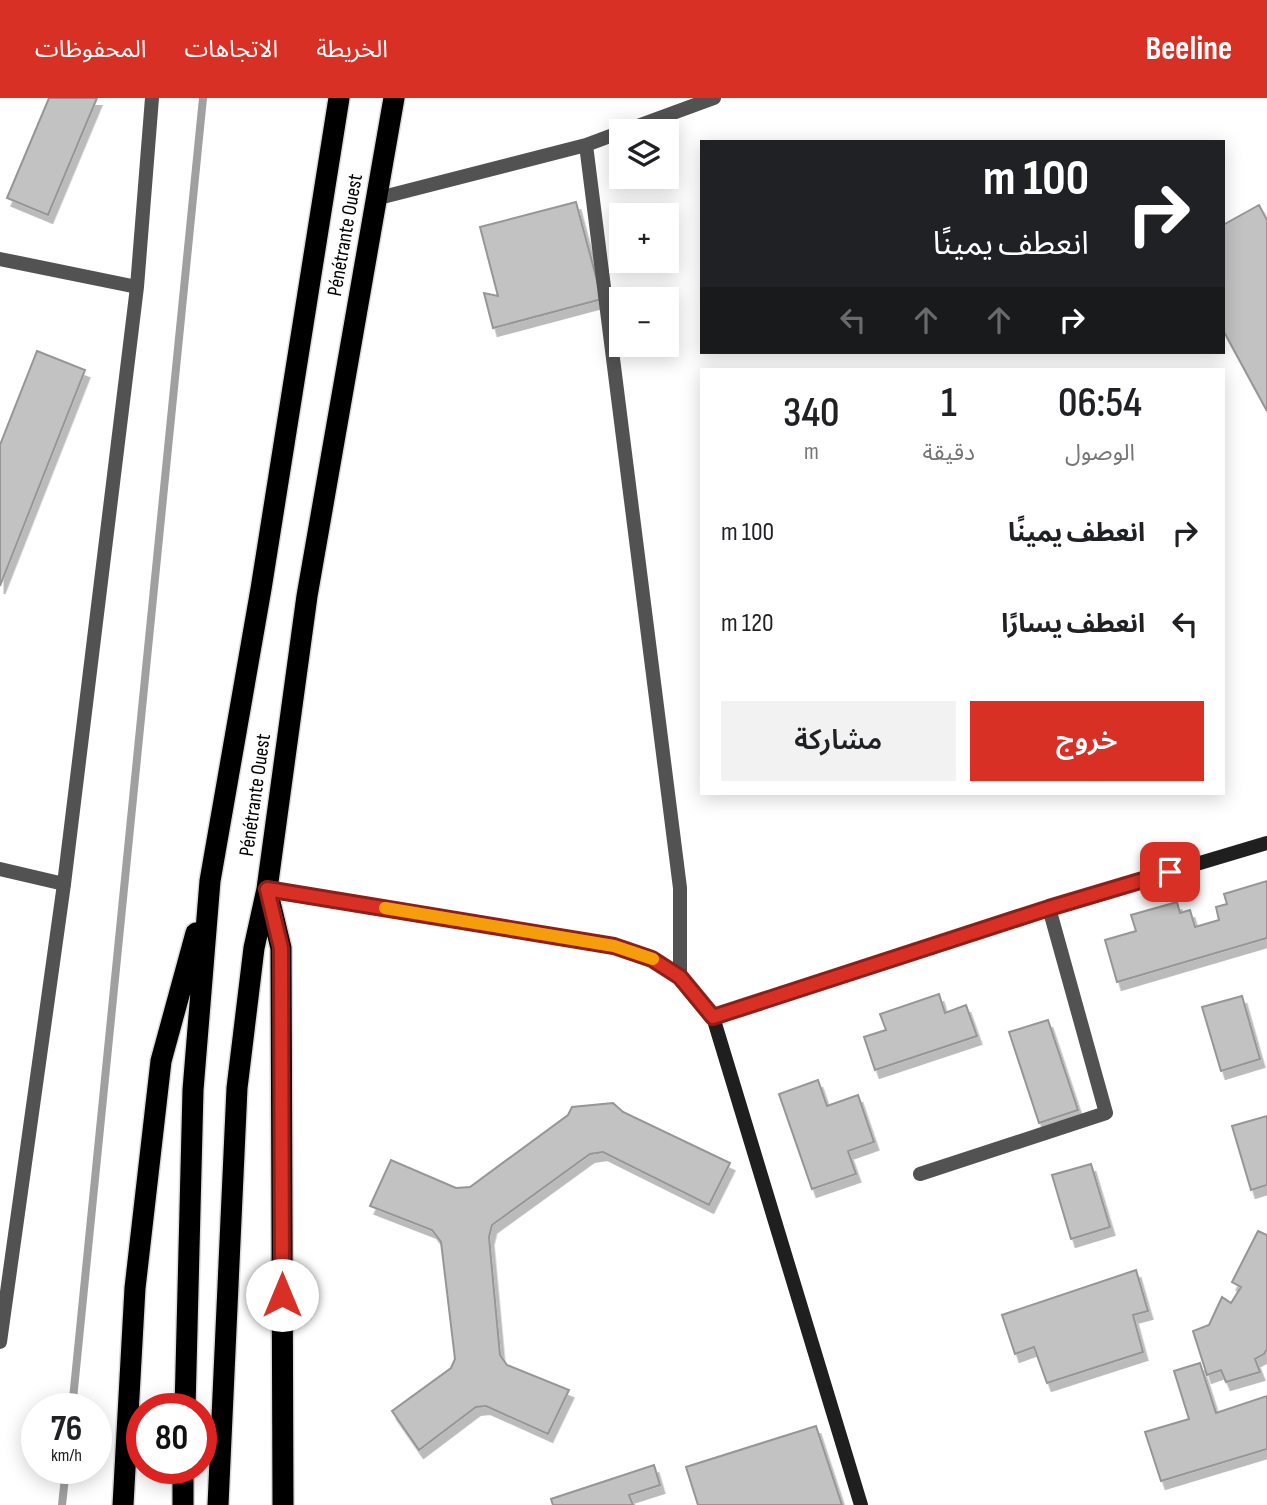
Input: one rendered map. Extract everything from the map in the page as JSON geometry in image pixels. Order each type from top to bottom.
[{"type":"highway","name":"Pénétrante Ouest","points":[[185,1393],[193,1090],[210,881],[261,589],[340,98]]},
{"type":"highway","name":"Pénétrante Ouest","points":[[218,1505],[237,1088],[254,948],[267,889],[307,596],[394,98]]},
{"type":"highway","points":[[124,1505],[135,1287],[161,1061],[210,881]]},
{"type":"highway","points":[[267,889],[281,948],[283,1505]]},
{"type":"highway","points":[[183,1484],[183,1505]]},
{"type":"street","points":[[0,1342],[64,884],[138,287],[152,98]]},
{"type":"street","points":[[658,119],[714,98]]},
{"type":"street","points":[[375,199],[609,137]]},
{"type":"street","points":[[586,145],[680,888],[680,977]]},
{"type":"street","points":[[0,260],[138,287]]},
{"type":"street","points":[[713,1017],[1049,908],[1267,843]]},
{"type":"street","points":[[0,869],[64,884]]},
{"type":"street","points":[[267,889],[614,946],[652,959],[680,977],[713,1017],[861,1505]]},
{"type":"street","points":[[920,1174],[1105,1113],[1049,908]]},
{"type":"building","points":[[49,98],[97,98],[48,215],[7,198]]},
{"type":"building","points":[[576,202],[602,299],[493,328],[484,293],[498,296],[480,227]]},
{"type":"building","points":[[1259,205],[1267,220],[1267,411],[1225,334],[1225,224]]},
{"type":"building","points":[[37,351],[85,370],[0,586],[0,445]]},
{"type":"building","points":[[1267,881],[1267,938],[1117,982],[1105,940],[1136,931],[1131,915],[1177,902],[1180,913],[1190,910],[1195,927],[1219,920],[1216,907],[1227,904],[1224,894]]},
{"type":"building","points":[[939,994],[945,1013],[966,1005],[977,1036],[875,1070],[864,1037],[886,1030],[880,1014]]},
{"type":"building","points":[[1242,996],[1260,1059],[1221,1071],[1202,1007]]},
{"type":"building","points":[[1048,1020],[1078,1110],[1039,1123],[1009,1032]]},
{"type":"building","points":[[818,1080],[827,1106],[858,1095],[874,1142],[848,1151],[856,1174],[812,1189],[779,1094]]},
{"type":"building","points":[[613,1103],[623,1112],[730,1163],[709,1205],[603,1152],[590,1154],[492,1225],[489,1237],[500,1355],[507,1365],[569,1390],[548,1434],[486,1406],[476,1407],[419,1450],[392,1411],[451,1368],[455,1359],[441,1242],[432,1230],[370,1206],[391,1160],[456,1188],[470,1187],[568,1115],[572,1107]]},
{"type":"building","points":[[1267,1116],[1267,1185],[1251,1190],[1232,1126]]},
{"type":"building","points":[[1091,1164],[1110,1227],[1071,1239],[1052,1175]]},
{"type":"building","points":[[1258,1231],[1267,1235],[1267,1349],[1255,1359],[1260,1372],[1226,1382],[1221,1370],[1207,1375],[1193,1331],[1209,1325],[1222,1297],[1231,1303],[1241,1287],[1232,1282]]},
{"type":"building","points":[[1136,1270],[1148,1311],[1133,1315],[1143,1352],[1047,1383],[1034,1347],[1015,1354],[1002,1315]]},
{"type":"building","points":[[1200,1363],[1216,1413],[1267,1396],[1267,1449],[1161,1481],[1145,1432],[1189,1419],[1174,1371]]},
{"type":"building","points":[[816,1426],[842,1505],[698,1505],[686,1467]]},
{"type":"building","points":[[654,1465],[660,1485],[629,1495],[633,1505],[553,1505],[551,1499]]},
{"type":"waterway","points":[[74,1393],[203,98]]},
{"type":"waterway","points":[[62,1505],[64,1484]]},
{"type":"slow traffic","points":[[385,908],[614,946],[653,959]]},
{"type":"route","points":[[282,1295],[281,948],[267,889],[614,946],[652,959],[680,977],[713,1017],[1049,908],[1170,872]]}]
